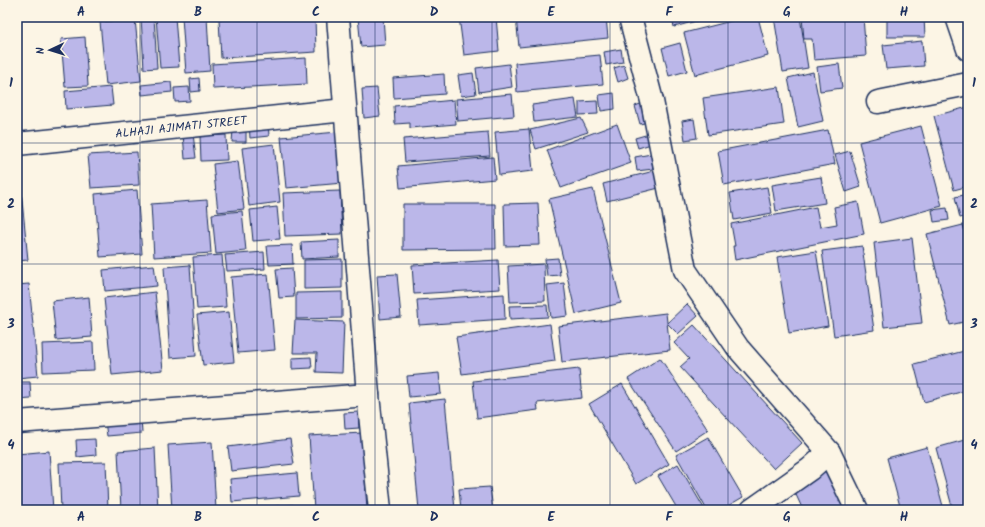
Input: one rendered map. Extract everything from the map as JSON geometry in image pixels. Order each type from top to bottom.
[{"type":"street","points":[[338,17],[344,110],[368,395],[380,510]]},
{"type":"street","points":[[630,17],[652,101],[685,270],[738,348],[829,452],[857,510]]},
{"type":"street","points":[[958,17],[968,49]]},
{"type":"street","points":[[878,102],[968,84]]},
{"type":"street","name":"ALHAJI AJIMATI STREET","points":[[17,144],[344,110]]},
{"type":"street","points":[[17,422],[368,395]]},
{"type":"street","points":[[752,510],[810,470],[829,452]]},
{"type":"building","points":[[141,17],[154,17],[157,68],[144,69]]},
{"type":"building","points":[[156,17],[175,17],[179,67],[160,68]]},
{"type":"building","points":[[182,17],[207,17],[210,71],[186,73]]},
{"type":"building","points":[[315,17],[316,52],[221,58],[219,19]]},
{"type":"building","points":[[358,17],[383,17],[385,45],[361,47]]},
{"type":"building","points":[[459,17],[496,17],[499,51],[464,55]]},
{"type":"building","points":[[516,17],[606,17],[608,38],[519,47]]},
{"type":"building","points":[[672,17],[711,17],[674,27]]},
{"type":"building","points":[[747,17],[758,17],[768,56],[695,75],[684,33]]},
{"type":"building","points":[[774,17],[800,17],[808,68],[783,72]]},
{"type":"building","points":[[802,17],[863,17],[866,56],[814,60],[812,39],[804,39]]},
{"type":"building","points":[[887,17],[924,17],[925,37],[887,37]]},
{"type":"building","points":[[135,19],[141,81],[106,85],[100,22]]},
{"type":"building","points":[[85,37],[88,86],[65,87],[61,39]]},
{"type":"building","points":[[922,41],[924,66],[886,69],[883,45]]},
{"type":"building","points":[[680,43],[687,71],[669,76],[662,48]]},
{"type":"building","points":[[621,49],[623,62],[606,65],[604,52]]},
{"type":"building","points":[[600,55],[603,84],[517,92],[515,63]]},
{"type":"building","points":[[306,58],[307,84],[213,89],[212,64]]},
{"type":"building","points":[[509,64],[512,87],[479,92],[476,68]]},
{"type":"building","points":[[839,64],[842,88],[820,91],[817,67]]},
{"type":"building","points":[[624,65],[628,78],[618,82],[614,68]]},
{"type":"building","points":[[813,72],[823,121],[798,127],[788,78]]},
{"type":"building","points":[[473,73],[476,94],[461,96],[458,75]]},
{"type":"building","points":[[444,74],[445,94],[394,98],[393,78]]},
{"type":"building","points":[[199,78],[200,91],[191,92],[190,79]]},
{"type":"building","points":[[171,82],[172,92],[142,95],[141,85]]},
{"type":"building","points":[[111,87],[113,105],[66,109],[65,91]]},
{"type":"building","points":[[189,87],[190,101],[175,102],[174,88]]},
{"type":"building","points":[[779,87],[784,124],[708,135],[703,98]]},
{"type":"building","points":[[377,88],[380,116],[364,118],[362,89]]},
{"type":"building","points":[[614,93],[615,109],[601,111],[599,95]]},
{"type":"building","points":[[512,94],[514,116],[458,121],[456,99]]},
{"type":"building","points":[[575,99],[578,117],[534,122],[532,105]]},
{"type":"building","points":[[454,100],[456,124],[410,128],[410,123],[395,124],[394,106]]},
{"type":"building","points":[[597,101],[598,114],[579,115],[579,102]]},
{"type":"building","points":[[643,103],[648,122],[640,124],[635,106]]},
{"type":"building","points":[[968,107],[968,186],[954,190],[934,116]]},
{"type":"building","points":[[581,118],[588,132],[536,149],[530,130]]},
{"type":"building","points":[[694,119],[697,138],[685,140],[682,121]]},
{"type":"building","points":[[268,122],[269,136],[250,138],[249,123]]},
{"type":"building","points":[[617,124],[631,163],[561,188],[547,150]]},
{"type":"building","points":[[921,126],[942,206],[880,223],[859,142]]},
{"type":"building","points":[[529,129],[533,171],[499,175],[495,132]]},
{"type":"building","points":[[233,130],[246,130],[246,142],[232,142]]},
{"type":"building","points":[[828,130],[835,164],[724,185],[718,151]]},
{"type":"building","points":[[338,132],[343,183],[286,188],[281,137]]},
{"type":"building","points":[[488,132],[490,156],[405,162],[403,139]]},
{"type":"building","points":[[183,134],[193,134],[196,158],[185,159]]},
{"type":"building","points":[[649,134],[651,144],[638,148],[635,138]]},
{"type":"building","points":[[226,135],[227,160],[201,161],[200,136]]},
{"type":"building","points":[[274,144],[280,202],[249,206],[242,148]]},
{"type":"building","points":[[850,151],[861,187],[846,192],[835,155]]},
{"type":"building","points":[[137,152],[139,185],[91,188],[88,155]]},
{"type":"building","points":[[651,154],[653,169],[637,171],[635,157]]},
{"type":"building","points":[[493,157],[495,179],[400,188],[398,166]]},
{"type":"building","points":[[17,160],[28,260],[17,261]]},
{"type":"building","points":[[238,161],[244,209],[218,212],[213,164]]},
{"type":"building","points":[[654,171],[659,188],[607,201],[603,184]]},
{"type":"building","points":[[821,177],[825,203],[776,211],[772,185]]},
{"type":"building","points":[[767,187],[772,213],[734,220],[730,193]]},
{"type":"building","points":[[593,189],[621,303],[576,314],[549,199]]},
{"type":"building","points":[[137,190],[142,254],[100,257],[95,194]]},
{"type":"building","points":[[340,191],[342,234],[285,236],[283,193]]},
{"type":"building","points":[[968,194],[968,216],[960,218],[955,197]]},
{"type":"building","points":[[207,200],[211,253],[154,257],[151,204]]},
{"type":"building","points":[[858,202],[864,234],[735,260],[733,246],[735,246],[731,224],[816,207],[820,227],[837,224],[834,207]]},
{"type":"building","points":[[538,203],[540,245],[505,246],[504,204]]},
{"type":"building","points":[[403,204],[495,204],[496,249],[403,250]]},
{"type":"building","points":[[277,207],[280,239],[253,241],[250,210]]},
{"type":"building","points":[[947,208],[949,220],[934,222],[932,210]]},
{"type":"building","points":[[242,211],[246,251],[216,254],[212,214]]},
{"type":"building","points":[[963,225],[968,244],[968,321],[950,325],[927,234]]},
{"type":"building","points":[[912,238],[922,323],[884,327],[874,243]]},
{"type":"building","points":[[339,240],[339,257],[302,259],[301,242]]},
{"type":"building","points":[[292,245],[293,264],[269,265],[267,246]]},
{"type":"building","points":[[862,246],[874,330],[834,336],[822,251]]},
{"type":"building","points":[[816,251],[828,326],[789,333],[777,257]]},
{"type":"building","points":[[264,252],[265,269],[227,271],[225,255]]},
{"type":"building","points":[[222,255],[226,307],[197,309],[193,257]]},
{"type":"building","points":[[558,258],[560,275],[547,276],[545,259]]},
{"type":"building","points":[[342,259],[342,288],[304,289],[304,260]]},
{"type":"building","points":[[498,260],[500,289],[414,294],[412,265]]},
{"type":"building","points":[[544,264],[545,301],[510,302],[508,266]]},
{"type":"building","points":[[154,265],[157,286],[105,291],[103,270]]},
{"type":"building","points":[[190,265],[196,356],[170,358],[164,267]]},
{"type":"building","points":[[292,268],[294,297],[279,298],[276,269]]},
{"type":"building","points":[[268,274],[275,350],[238,353],[231,277]]},
{"type":"building","points":[[397,274],[401,317],[380,319],[377,275]]},
{"type":"building","points":[[564,283],[568,316],[551,318],[547,285]]},
{"type":"building","points":[[29,284],[38,376],[17,378],[17,285]]},
{"type":"building","points":[[155,292],[163,370],[112,375],[104,298]]},
{"type":"building","points":[[342,292],[342,318],[296,319],[296,293]]},
{"type":"building","points":[[504,294],[505,319],[419,325],[417,300]]},
{"type":"building","points":[[89,297],[92,337],[56,340],[52,301]]},
{"type":"building","points":[[687,304],[698,316],[678,334],[667,323]]},
{"type":"building","points":[[547,305],[548,317],[510,319],[509,306]]},
{"type":"building","points":[[229,312],[234,362],[203,365],[197,315]]},
{"type":"building","points":[[666,313],[670,350],[562,362],[558,326]]},
{"type":"building","points":[[295,320],[344,322],[342,373],[316,372],[317,353],[293,353]]},
{"type":"building","points":[[550,324],[555,361],[462,374],[456,337]]},
{"type":"building","points":[[694,325],[802,443],[774,469],[680,367],[689,359],[674,343]]},
{"type":"building","points":[[93,342],[94,370],[43,372],[42,344]]},
{"type":"building","points":[[968,350],[968,390],[924,402],[914,364]]},
{"type":"building","points":[[311,357],[312,368],[292,369],[292,358]]},
{"type":"building","points":[[660,358],[708,430],[676,451],[628,379]]},
{"type":"building","points":[[579,369],[582,398],[537,403],[538,410],[477,418],[473,381]]},
{"type":"building","points":[[439,373],[441,394],[409,397],[407,376]]},
{"type":"building","points":[[17,382],[30,382],[31,399],[17,400]]},
{"type":"building","points":[[622,384],[669,464],[636,484],[589,404]]},
{"type":"building","points":[[445,399],[455,510],[419,510],[409,403]]},
{"type":"building","points":[[358,412],[359,428],[345,429],[344,413]]},
{"type":"building","points":[[141,418],[142,433],[107,436],[105,421]]},
{"type":"building","points":[[362,433],[367,510],[314,510],[309,436]]},
{"type":"building","points":[[708,437],[743,497],[721,510],[707,510],[676,455]]},
{"type":"building","points":[[95,439],[96,455],[77,457],[76,440]]},
{"type":"building","points":[[290,439],[294,464],[231,471],[228,447]]},
{"type":"building","points":[[968,439],[968,510],[953,510],[936,448]]},
{"type":"building","points":[[212,442],[216,510],[172,510],[168,445]]},
{"type":"building","points":[[927,447],[944,510],[901,510],[887,458]]},
{"type":"building","points":[[155,448],[158,510],[121,510],[118,451]]},
{"type":"building","points":[[49,451],[53,510],[17,510],[17,454]]},
{"type":"building","points":[[106,462],[108,510],[61,510],[59,463]]},
{"type":"building","points":[[678,464],[705,510],[678,510],[658,476]]},
{"type":"building","points":[[828,470],[846,510],[803,510],[792,486]]},
{"type":"building","points":[[297,473],[299,496],[232,502],[230,479]]},
{"type":"building","points":[[490,487],[493,510],[461,510],[459,489]]},
{"type":"building","points":[[293,505],[293,510],[242,510],[242,509]]}]
